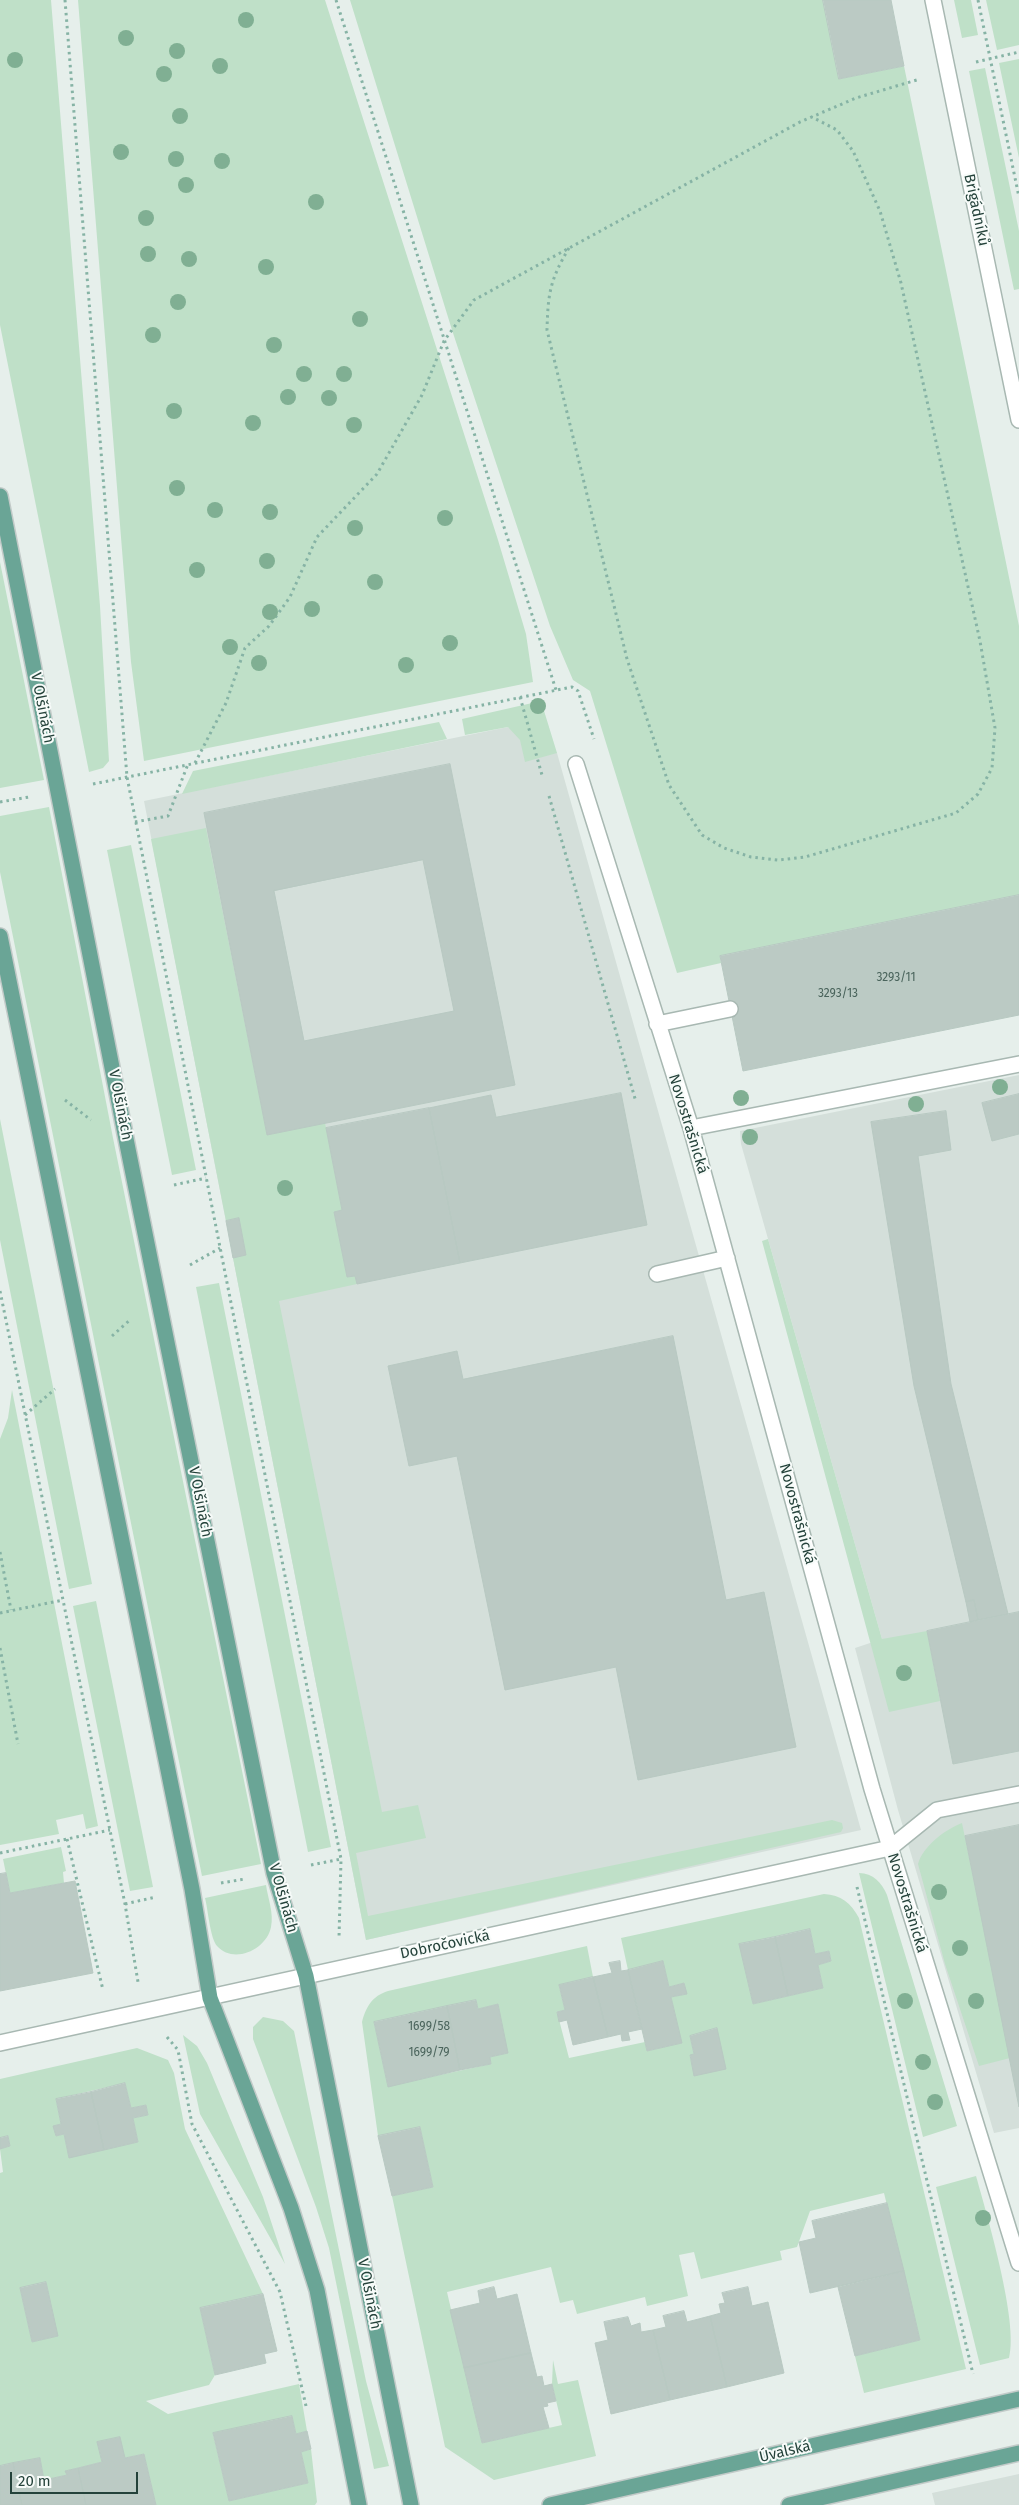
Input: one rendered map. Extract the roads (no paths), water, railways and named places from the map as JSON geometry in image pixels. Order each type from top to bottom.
[{"type":"main road","name":"V Olšinách","points":[[0,496],[128,1149],[274,1873],[306,1976],[412,2505]]},
{"type":"main road","points":[[0,936],[190,1879],[210,1998],[268,2147],[308,2257],[317,2290],[359,2505]]},
{"type":"main road","name":"Úvalská","points":[[550,2505],[1019,2399]]},
{"type":"main road","points":[[790,2505],[1019,2453]]},
{"type":"street","name":"Brigádníků","points":[[933,0],[1019,420]]},
{"type":"street","name":"Novostrašnická","points":[[576,764],[691,1128],[890,1848],[1019,2263]]},
{"type":"street","points":[[657,1024],[730,1009]]},
{"type":"street","points":[[691,1128],[1019,1064]]},
{"type":"street","points":[[657,1274],[726,1258]]},
{"type":"street","points":[[890,1848],[937,1810],[1019,1794]]},
{"type":"street","name":"Dobročovická","points":[[0,2043],[890,1848]]}]
